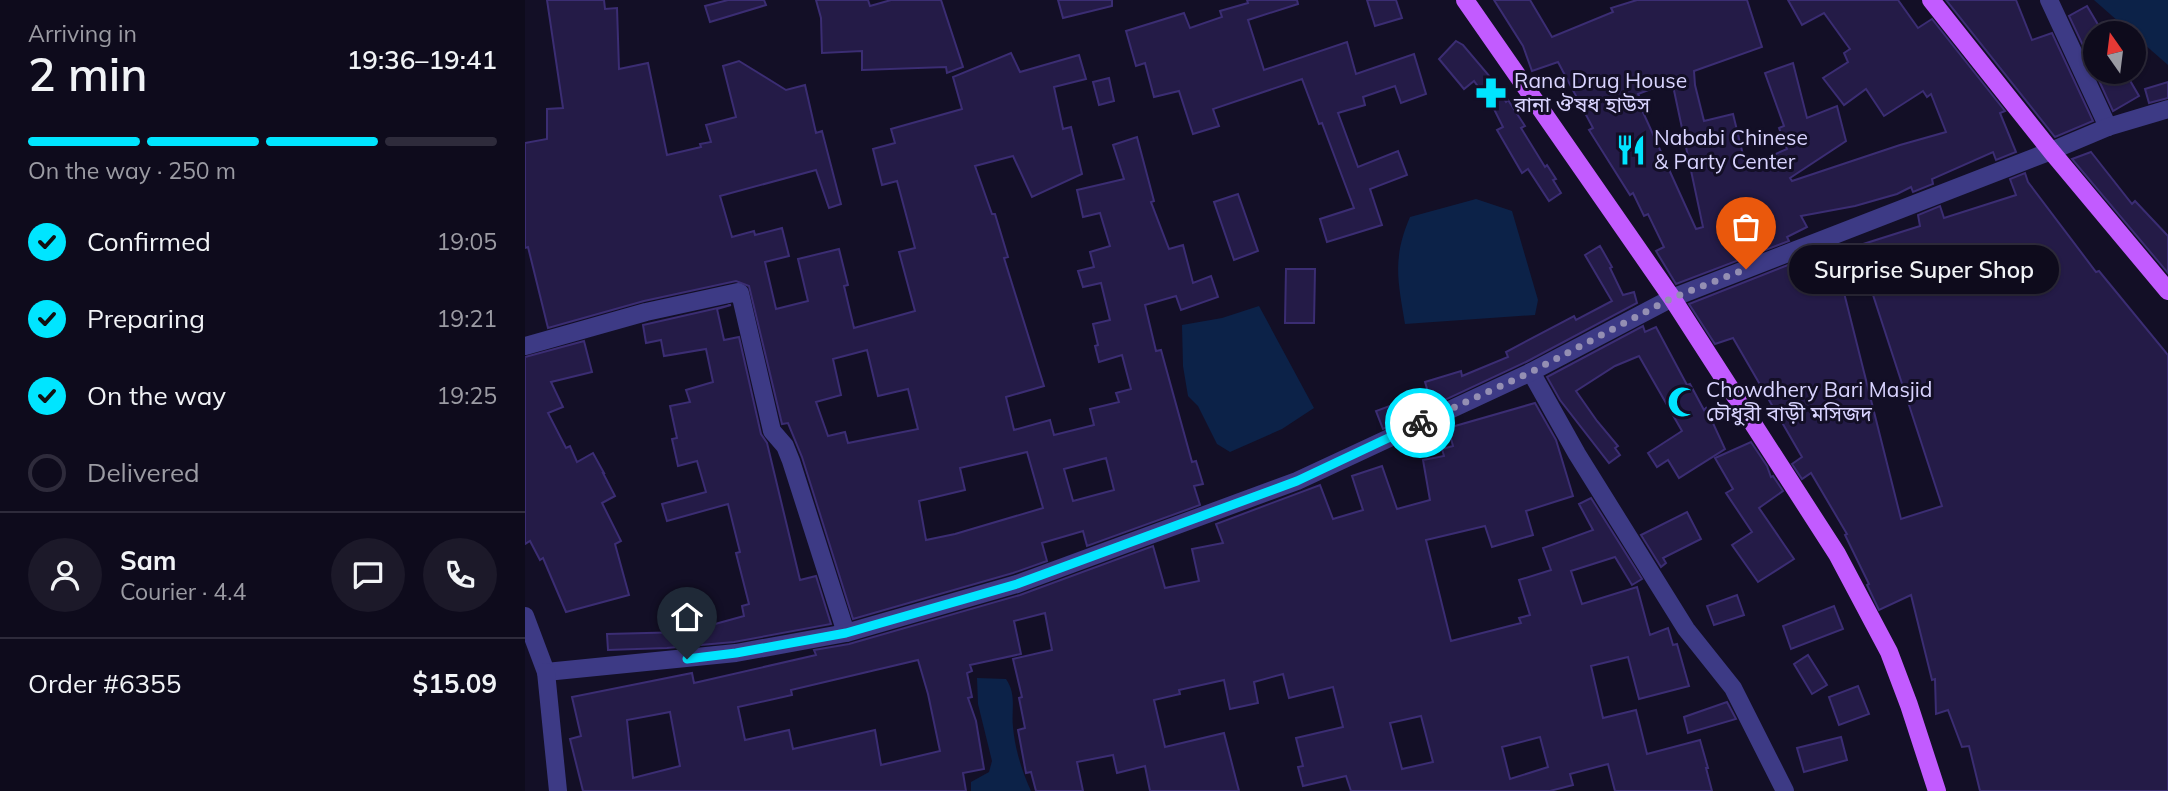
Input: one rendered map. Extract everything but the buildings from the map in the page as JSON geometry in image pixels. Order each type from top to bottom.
[{"type":"main road","points":[[1465,0],[1672,298],[1837,554],[1893,663],[1937,791]]},
{"type":"main road","points":[[1931,0],[2051,151],[2168,291]]},
{"type":"street","points":[[2049,0],[2108,127]]},
{"type":"street","points":[[546,672],[736,653],[846,633],[1017,584],[1297,481],[1531,372],[1672,298],[2108,127],[2168,109]]},
{"type":"street","points":[[525,346],[646,312],[740,293],[772,431],[785,446],[791,461],[846,633]]},
{"type":"street","points":[[1531,372],[1577,454],[1686,629],[1733,688],[1785,791]]},
{"type":"street","points":[[525,616],[546,672],[558,791]]},
{"type":"water","points":[[2094,0],[2168,0],[2168,65],[2146,46],[2146,21],[2118,21]]},
{"type":"water","points":[[1476,199],[1512,211],[1538,300],[1535,315],[1405,324],[1398,270],[1401,245],[1410,217]]},
{"type":"water","points":[[1259,306],[1314,408],[1282,429],[1230,452],[1217,444],[1198,406],[1188,396],[1183,366],[1182,325],[1222,318]]},
{"type":"water","points":[[977,678],[1006,679],[1009,685],[1013,697],[1015,744],[1031,791],[971,791],[971,782],[989,772],[992,761],[978,704]]},
{"type":"way so far","points":[[1420,423],[1531,372],[1672,298],[1746,269]]},
{"type":"place","name":"Rana Drug House রানা ঔষধ হাউস","points":[[1491,93]]},
{"type":"place","name":"Nababi Chinese & Party Center","points":[[1631,150]]},
{"type":"place","name":"Surprise Super Shop","points":[[1746,269]]},
{"type":"place","name":"Chowdhery Bari Masjid চৌধুরী বাড়ী মসিজদ","points":[[1683,402]]},
{"type":"route","points":[[687,659],[846,633],[1017,584],[1297,481],[1420,423]]}]
